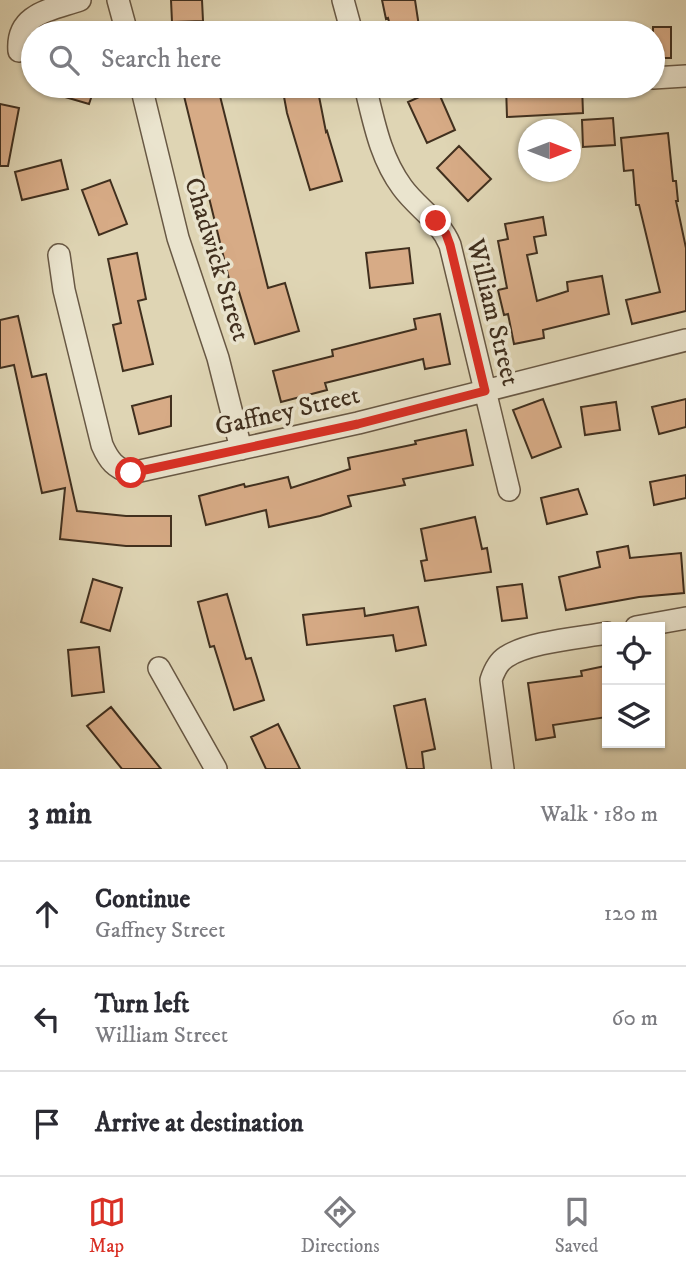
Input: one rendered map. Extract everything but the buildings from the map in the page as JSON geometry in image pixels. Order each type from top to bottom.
[{"type":"street","points":[[28,21],[80,0]]},
{"type":"street","points":[[118,0],[124,21]]},
{"type":"street","points":[[343,0],[349,21]]},
{"type":"street","points":[[19,51],[21,29]]},
{"type":"street","points":[[665,77],[686,76]]},
{"type":"street","name":"Chadwick Street","points":[[144,98],[178,238],[218,358],[241,449]]},
{"type":"street","name":"William Street","points":[[368,98],[383,155],[403,189],[436,221],[450,245],[509,490]]},
{"type":"street","name":"Gaffney Street","points":[[59,255],[64,290],[102,445],[108,458],[118,469],[131,473],[358,424],[686,340]]},
{"type":"street","points":[[664,622],[686,618]]},
{"type":"street","points":[[503,769],[491,680],[503,658],[522,649],[602,634]]},
{"type":"street","points":[[159,668],[216,769]]},
{"type":"route","points":[[131,473],[358,424],[485,391],[450,245],[436,221]]}]
